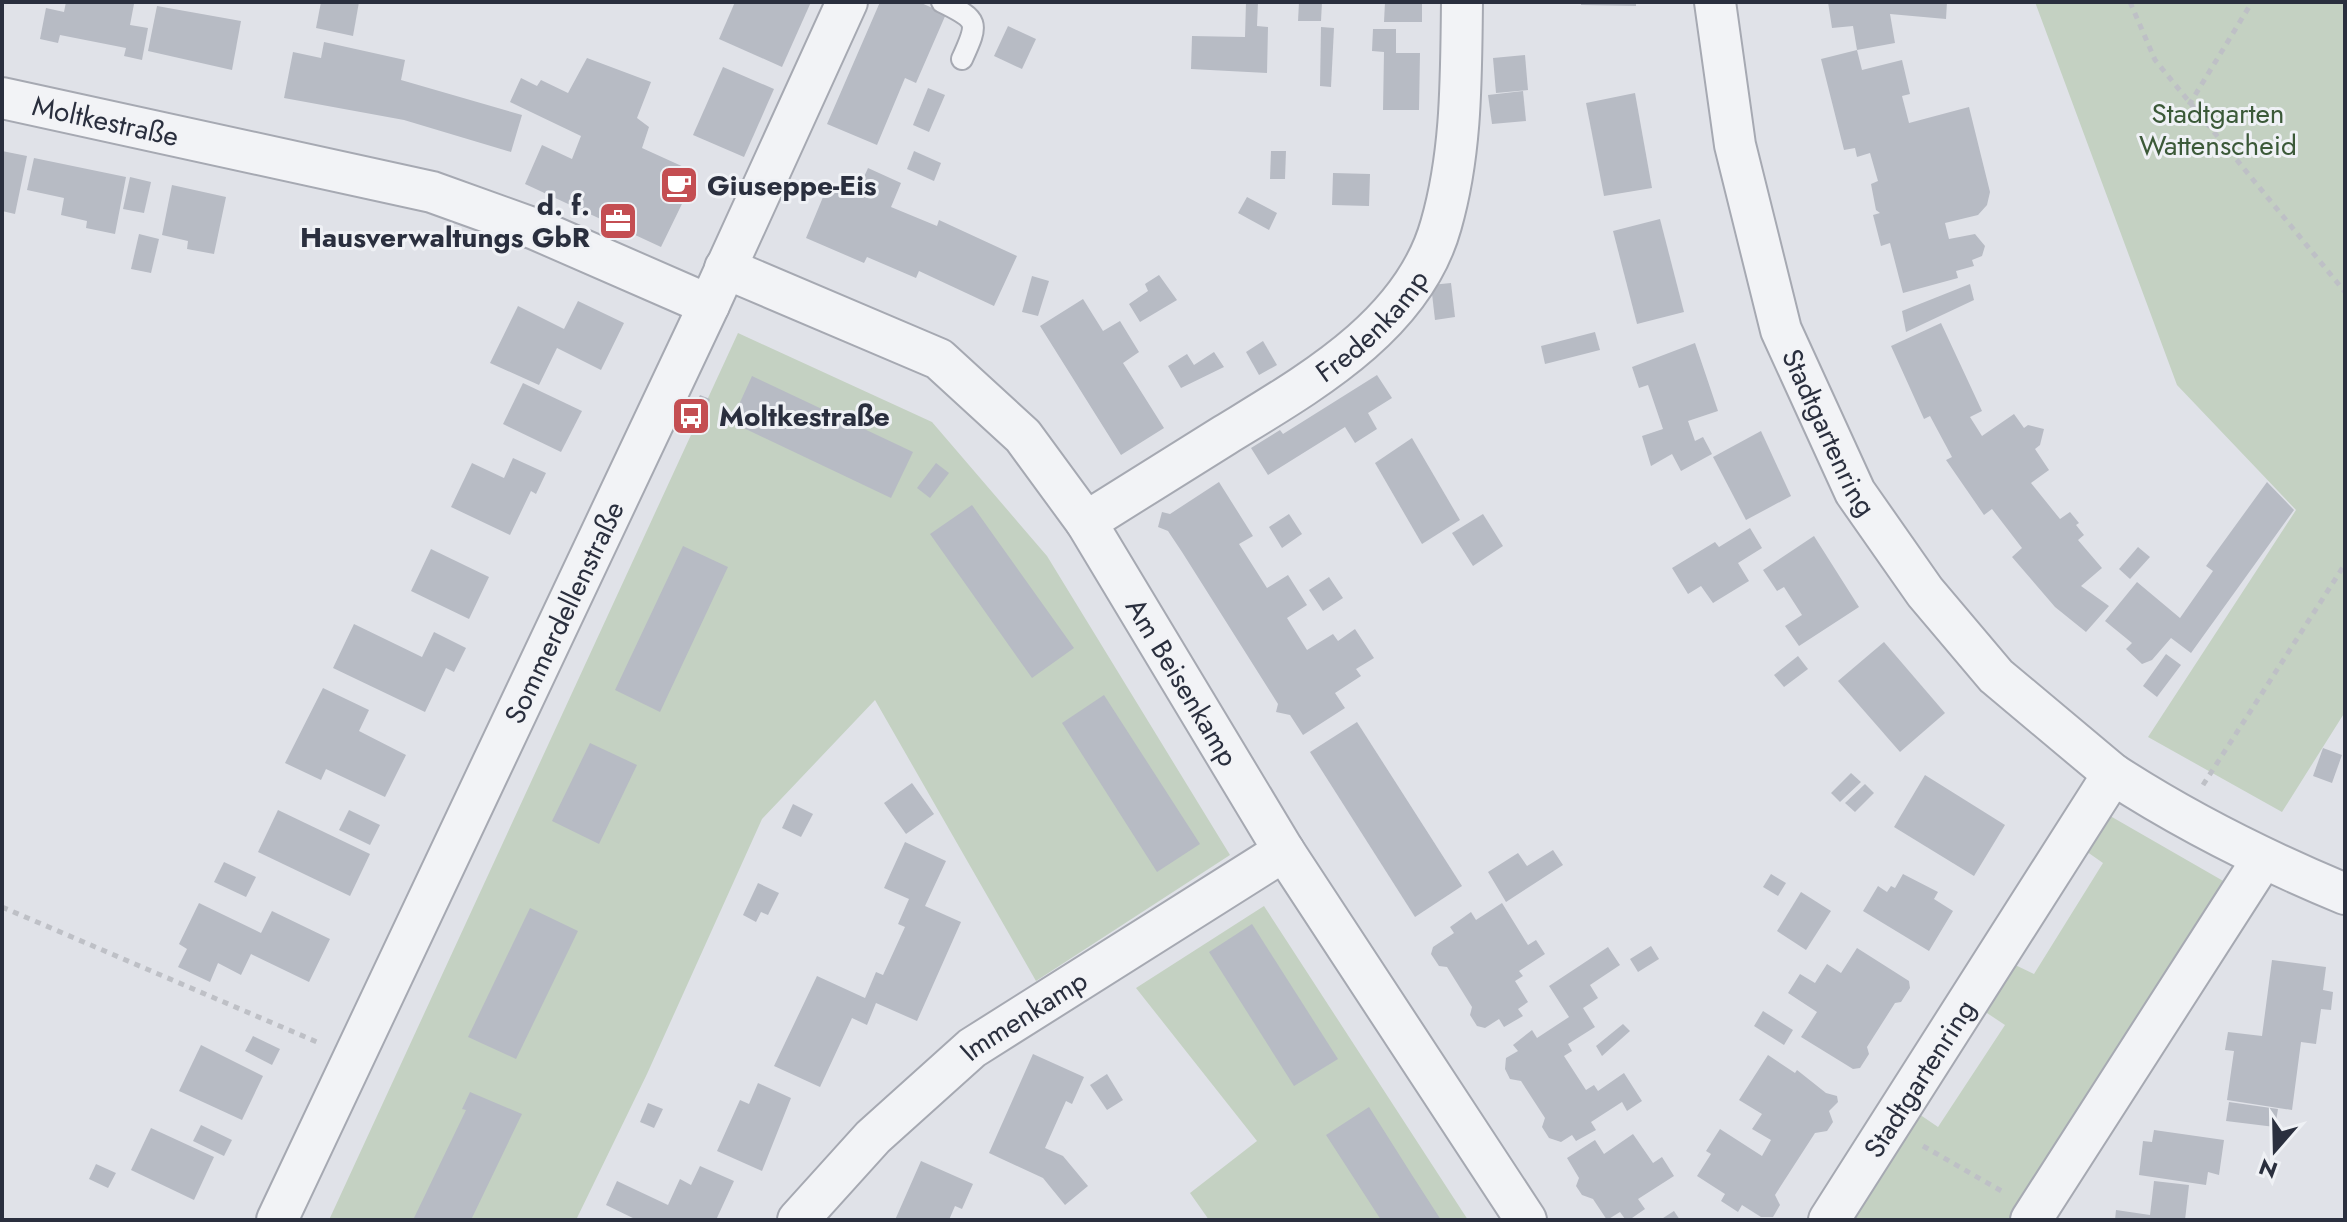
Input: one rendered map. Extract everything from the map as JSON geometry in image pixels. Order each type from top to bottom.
[{"type":"street","name":"Sommerdellenstraße","points":[[277,1220],[709,305],[847,2]]},
{"type":"street","name":"Fredenkamp","points":[[1086,522],[1316,378],[1377,327],[1407,294],[1441,227],[1454,166],[1461,96],[1462,2]]},
{"type":"street","name":"Stadtgartenring","points":[[1715,2],[1735,145],[1781,330],[1855,492],[1925,592],[1996,676],[2113,774],[2181,819],[2262,860],[2345,894]]},
{"type":"street","name":"Moltkestraße","points":[[2,98],[432,192],[535,229],[709,305]]},
{"type":"street","name":"Am Beisenkamp","points":[[725,268],[939,359],[1023,436],[1086,522],[1284,851],[1526,1220]]},
{"type":"street","name":"Stadtgartenring","points":[[1829,1220],[2113,774]]},
{"type":"street","name":"Immenkamp","points":[[798,1220],[873,1137],[972,1048],[1284,851]]},
{"type":"street","points":[[2034,1216],[2262,860]]},
{"type":"lane","points":[[942,2],[966,14],[974,22],[975,31],[962,59]]},
{"type":"path","points":[[2130,2],[2155,60],[2345,292]]},
{"type":"path","points":[[2189,105],[2252,2]]},
{"type":"path","points":[[2181,819],[2345,564]]},
{"type":"path","points":[[2,907],[354,1057]]},
{"type":"path","points":[[1888,1125],[2034,1216]]},
{"type":"green space","name":"Stadtgarten Wattenscheid","points":[[2035,2],[2345,2],[2345,712],[2282,812],[2148,737],[2296,510],[2177,385]]},
{"type":"green space","points":[[738,333],[932,422],[1047,556],[1230,855],[1036,981],[875,700],[762,819],[647,1074],[576,1220],[329,1220]]},
{"type":"green space","points":[[2105,813],[2225,882],[2012,1220],[1849,1220],[1916,1112],[1938,1127],[2005,1025],[1981,1009],[2011,963],[2034,974],[2103,863],[2083,849]]},
{"type":"green space","points":[[1264,906],[1468,1220],[1209,1220],[1190,1193],[1257,1141],[1136,988]]},
{"type":"building","points":[[66,2],[134,4],[130,25],[148,28],[142,60],[124,56],[126,48],[60,35],[58,43],[40,39],[46,8],[64,12]]},
{"type":"building","points":[[321,2],[359,2],[353,36],[316,28]]},
{"type":"building","points":[[735,2],[811,2],[782,67],[719,39]]},
{"type":"building","points":[[880,2],[919,2],[946,14],[916,83],[905,78],[877,145],[827,124]]},
{"type":"building","points":[[1246,2],[1258,2],[1257,26],[1268,27],[1267,73],[1191,69],[1192,36],[1245,37]]},
{"type":"building","points":[[1299,2],[1322,2],[1321,21],[1298,21]]},
{"type":"building","points":[[1385,2],[1422,2],[1422,22],[1384,22]]},
{"type":"building","points":[[1581,2],[1636,2],[1636,6],[1581,5]]},
{"type":"building","points":[[1828,2],[1947,2],[1946,19],[1890,14],[1895,43],[1857,50],[1853,26],[1832,28]]},
{"type":"building","points":[[157,6],[241,21],[232,70],[148,51]]},
{"type":"building","points":[[1008,26],[1036,39],[1022,69],[994,56]]},
{"type":"building","points":[[1321,27],[1334,28],[1331,87],[1320,86]]},
{"type":"building","points":[[1373,29],[1396,29],[1396,53],[1420,53],[1419,110],[1383,110],[1384,52],[1372,51]]},
{"type":"building","points":[[324,42],[405,60],[401,80],[522,115],[511,152],[404,120],[284,98],[293,52],[321,58]]},
{"type":"building","points":[[1857,50],[1862,70],[1902,60],[1910,94],[1902,96],[1909,123],[1969,107],[1990,192],[1987,205],[1978,215],[1945,223],[1949,239],[1975,234],[1985,246],[1982,256],[1972,260],[1974,266],[1956,271],[1958,278],[1903,293],[1890,243],[1881,246],[1873,215],[1880,213],[1876,210],[1871,184],[1878,181],[1870,153],[1857,157],[1855,148],[1844,150],[1821,59]]},
{"type":"building","points":[[1525,55],[1528,90],[1496,93],[1493,58]]},
{"type":"building","points":[[587,58],[651,82],[637,118],[649,127],[642,148],[697,173],[661,247],[525,184],[542,145],[572,159],[581,136],[510,102],[521,78],[537,86],[541,80],[568,93]]},
{"type":"building","points":[[723,67],[774,89],[744,157],[693,135]]},
{"type":"building","points":[[928,88],[945,95],[929,132],[913,125]]},
{"type":"building","points":[[1523,91],[1526,121],[1492,124],[1488,95]]},
{"type":"building","points":[[1635,93],[1652,188],[1604,196],[1586,103]]},
{"type":"building","points":[[2,151],[27,156],[15,214],[2,211]]},
{"type":"building","points":[[914,151],[941,163],[934,181],[907,169]]},
{"type":"building","points":[[1271,151],[1286,151],[1285,179],[1270,179]]},
{"type":"building","points":[[34,158],[126,177],[115,234],[86,228],[87,221],[61,215],[64,198],[27,190]]},
{"type":"building","points":[[868,168],[901,183],[891,207],[937,226],[939,220],[1017,256],[994,306],[919,271],[916,278],[867,257],[864,263],[806,238],[828,185],[855,197]]},
{"type":"building","points":[[1333,173],[1370,174],[1369,206],[1332,205]]},
{"type":"building","points":[[130,177],[151,182],[144,213],[123,209]]},
{"type":"building","points":[[172,185],[226,197],[214,254],[187,249],[188,241],[162,235]]},
{"type":"building","points":[[1247,197],[1277,213],[1269,230],[1238,213]]},
{"type":"building","points":[[1660,219],[1684,312],[1637,324],[1613,231]]},
{"type":"building","points":[[139,234],[159,239],[151,273],[131,269]]},
{"type":"building","points":[[1159,275],[1177,300],[1140,322],[1129,304],[1148,291],[1145,284]]},
{"type":"building","points":[[1032,276],[1049,281],[1038,316],[1022,312]]},
{"type":"building","points":[[1451,283],[1455,317],[1435,320],[1431,285]]},
{"type":"building","points":[[1970,284],[1974,300],[1906,332],[1902,311]]},
{"type":"building","points":[[1083,299],[1103,331],[1120,321],[1139,352],[1123,363],[1164,428],[1121,455],[1040,326]]},
{"type":"building","points":[[578,301],[624,323],[601,370],[557,348],[539,385],[490,363],[518,306],[564,329]]},
{"type":"building","points":[[1941,323],[1982,411],[1970,417],[1982,436],[2014,414],[2024,428],[2028,425],[2044,429],[2040,445],[2035,449],[2049,470],[2031,483],[2060,519],[2070,512],[2084,535],[2078,540],[2102,568],[2081,586],[2109,606],[2086,632],[2055,607],[2012,557],[2022,548],[1992,509],[1984,515],[1946,460],[1952,457],[1930,416],[1924,419],[1891,346]]},
{"type":"building","points":[[1595,332],[1600,350],[1545,364],[1541,346]]},
{"type":"building","points":[[1263,341],[1277,365],[1259,375],[1246,352]]},
{"type":"building","points":[[1695,343],[1718,411],[1688,421],[1695,441],[1703,437],[1712,454],[1681,471],[1672,454],[1651,466],[1642,436],[1663,429],[1648,385],[1639,388],[1632,367]]},
{"type":"building","points":[[1214,352],[1224,367],[1181,388],[1168,366],[1187,354],[1194,365]]},
{"type":"building","points":[[1377,375],[1392,398],[1368,413],[1377,429],[1355,443],[1345,427],[1268,475],[1251,448],[1280,430],[1283,434]]},
{"type":"building","points":[[752,376],[913,452],[891,498],[731,422]]},
{"type":"building","points":[[523,383],[582,411],[561,452],[503,424]]},
{"type":"building","points":[[700,395],[710,399],[699,421],[689,416]]},
{"type":"building","points":[[1761,431],[1791,496],[1746,520],[1713,457]]},
{"type":"building","points":[[1412,438],[1460,520],[1422,544],[1375,463]]},
{"type":"building","points":[[513,458],[546,473],[536,494],[531,491],[510,535],[451,507],[472,463],[504,478]]},
{"type":"building","points":[[936,463],[949,473],[930,498],[917,488]]},
{"type":"building","points":[[1219,482],[1253,536],[1239,544],[1267,588],[1288,575],[1307,605],[1287,618],[1307,650],[1333,634],[1338,641],[1355,629],[1374,658],[1356,669],[1361,676],[1335,693],[1345,708],[1303,735],[1290,715],[1276,712],[1278,704],[1182,552],[1168,531],[1158,527],[1162,512],[1170,514]]},
{"type":"building","points":[[2267,482],[2294,510],[2191,653],[2171,638],[2152,660],[2142,664],[2126,649],[2132,643],[2105,621],[2137,582],[2180,618],[2213,571],[2206,566]]},
{"type":"building","points":[[972,505],[1074,648],[1032,678],[930,534]]},
{"type":"building","points":[[1289,514],[1302,534],[1282,548],[1269,527]]},
{"type":"building","points":[[1483,514],[1503,546],[1473,566],[1452,533]]},
{"type":"building","points":[[1750,528],[1762,548],[1738,563],[1749,581],[1713,603],[1701,586],[1688,594],[1672,568],[1715,542],[1719,547]]},
{"type":"building","points":[[1814,536],[1859,607],[1799,646],[1785,626],[1802,615],[1784,587],[1777,591],[1763,570]]},
{"type":"building","points":[[683,546],[728,567],[660,712],[615,690]]},
{"type":"building","points":[[2138,547],[2150,557],[2130,579],[2119,569]]},
{"type":"building","points":[[431,549],[489,577],[469,619],[411,591]]},
{"type":"building","points":[[1329,577],[1343,598],[1323,611],[1309,590]]},
{"type":"building","points":[[354,624],[422,657],[434,632],[466,648],[454,672],[446,668],[425,712],[333,668]]},
{"type":"building","points":[[1884,642],[1945,713],[1900,752],[1838,681]]},
{"type":"building","points":[[2166,654],[2181,665],[2157,697],[2143,686]]},
{"type":"building","points":[[1798,656],[1808,669],[1784,687],[1774,675]]},
{"type":"building","points":[[323,688],[369,710],[359,731],[406,755],[385,797],[326,769],[321,780],[285,763]]},
{"type":"building","points":[[1104,695],[1200,844],[1157,872],[1062,723]]},
{"type":"building","points":[[1357,722],[1462,886],[1415,917],[1310,752]]},
{"type":"building","points":[[590,743],[637,765],[599,844],[552,821]]},
{"type":"building","points":[[2323,748],[2342,755],[2332,783],[2313,776]]},
{"type":"building","points":[[1851,773],[1861,782],[1840,802],[1831,793]]},
{"type":"building","points":[[1925,775],[2005,825],[1974,876],[1894,827]]},
{"type":"building","points":[[912,783],[934,814],[906,834],[884,803]]},
{"type":"building","points":[[1865,784],[1874,793],[1855,812],[1845,803]]},
{"type":"building","points":[[793,804],[813,814],[801,837],[782,828]]},
{"type":"building","points":[[278,810],[370,854],[350,896],[258,852]]},
{"type":"building","points":[[349,810],[380,825],[370,845],[339,830]]},
{"type":"building","points":[[905,842],[946,861],[925,906],[961,922],[917,1021],[876,1003],[867,1025],[852,1018],[820,1087],[774,1066],[817,976],[865,998],[876,972],[883,975],[905,927],[898,924],[909,899],[884,888]]},
{"type":"building","points":[[1553,850],[1563,865],[1506,902],[1488,872],[1518,853],[1527,866]]},
{"type":"building","points":[[224,862],[256,877],[246,897],[214,882]]},
{"type":"building","points":[[1771,874],[1786,883],[1778,896],[1763,887]]},
{"type":"building","points":[[1903,874],[1938,892],[1934,899],[1953,911],[1929,951],[1863,911],[1878,886],[1887,892],[1891,886],[1895,888]]},
{"type":"building","points":[[758,883],[779,893],[768,915],[761,912],[756,922],[743,915]]},
{"type":"building","points":[[1801,892],[1831,911],[1806,950],[1777,931]]},
{"type":"building","points":[[199,903],[261,933],[272,911],[330,939],[309,982],[251,954],[241,975],[218,963],[210,982],[178,967],[187,949],[179,944]]},
{"type":"building","points":[[1502,903],[1528,945],[1536,940],[1545,954],[1519,971],[1523,976],[1515,981],[1528,1002],[1518,1009],[1523,1016],[1504,1027],[1499,1019],[1485,1028],[1477,1026],[1470,1015],[1472,1007],[1447,967],[1439,966],[1431,954],[1433,947],[1454,933],[1450,927],[1471,912],[1476,920]]},
{"type":"building","points":[[530,908],[578,931],[516,1059],[468,1037]]},
{"type":"building","points":[[1252,924],[1338,1059],[1294,1086],[1209,952]]},
{"type":"building","points":[[1651,946],[1659,959],[1638,972],[1630,959]]},
{"type":"building","points":[[1608,947],[1620,965],[1590,985],[1598,998],[1583,1008],[1595,1027],[1568,1044],[1572,1051],[1564,1056],[1586,1090],[1594,1085],[1598,1091],[1624,1073],[1642,1101],[1627,1111],[1622,1102],[1591,1122],[1596,1130],[1576,1141],[1572,1135],[1561,1142],[1549,1138],[1542,1127],[1545,1118],[1521,1081],[1510,1079],[1505,1069],[1506,1058],[1518,1051],[1513,1045],[1532,1030],[1537,1038],[1569,1017],[1549,986]]},
{"type":"building","points":[[1857,948],[1909,981],[1910,988],[1901,1002],[1895,1003],[1867,1047],[1869,1054],[1860,1068],[1853,1069],[1801,1037],[1817,1012],[1788,993],[1800,974],[1815,983],[1827,964],[1841,973]]},
{"type":"building","points":[[2272,960],[2326,967],[2323,990],[2333,992],[2331,1010],[2321,1009],[2316,1044],[2301,1042],[2292,1110],[2227,1100],[2234,1051],[2225,1050],[2228,1032],[2262,1036]]},
{"type":"building","points":[[1763,1011],[1793,1030],[1784,1045],[1754,1026]]},
{"type":"building","points":[[1623,1024],[1630,1031],[1602,1056],[1596,1046]]},
{"type":"building","points":[[253,1036],[280,1049],[272,1065],[245,1051]]},
{"type":"building","points":[[201,1045],[263,1076],[242,1120],[179,1091]]},
{"type":"building","points":[[1033,1054],[1084,1077],[1072,1104],[1066,1101],[1045,1148],[1063,1156],[1088,1186],[1065,1205],[1043,1178],[989,1153]]},
{"type":"building","points":[[1768,1055],[1795,1073],[1797,1070],[1826,1093],[1837,1096],[1838,1102],[1829,1111],[1833,1122],[1827,1131],[1815,1133],[1775,1195],[1780,1205],[1773,1217],[1761,1217],[1742,1205],[1738,1212],[1721,1201],[1725,1194],[1697,1176],[1711,1154],[1706,1151],[1720,1129],[1762,1156],[1771,1140],[1752,1129],[1762,1114],[1739,1100]]},
{"type":"building","points":[[1107,1074],[1123,1100],[1107,1110],[1090,1085]]},
{"type":"building","points":[[758,1083],[791,1098],[762,1171],[717,1151],[740,1100],[749,1104]]},
{"type":"building","points":[[470,1092],[522,1114],[471,1220],[413,1220],[466,1110],[462,1109]]},
{"type":"building","points":[[2229,1102],[2278,1109],[2275,1127],[2226,1121]]},
{"type":"building","points":[[648,1103],[663,1109],[654,1128],[640,1122]]},
{"type":"building","points":[[1369,1107],[1441,1220],[1381,1220],[1326,1135]]},
{"type":"building","points":[[201,1125],[232,1140],[224,1156],[193,1141]]},
{"type":"building","points":[[151,1128],[214,1157],[194,1200],[131,1170]]},
{"type":"building","points":[[2154,1130],[2224,1140],[2219,1175],[2208,1172],[2206,1185],[2139,1175],[2143,1141],[2152,1142]]},
{"type":"building","points":[[1633,1134],[1653,1163],[1662,1157],[1674,1176],[1638,1199],[1645,1209],[1632,1218],[1625,1219],[1620,1212],[1607,1220],[1593,1199],[1582,1195],[1576,1186],[1579,1178],[1567,1158],[1595,1140],[1604,1154]]},
{"type":"building","points":[[921,1161],[973,1184],[962,1209],[955,1206],[949,1220],[895,1220]]},
{"type":"building","points":[[96,1164],[116,1173],[108,1188],[89,1179]]},
{"type":"building","points":[[700,1166],[734,1181],[716,1220],[637,1220],[606,1205],[617,1181],[668,1205],[680,1179],[691,1185]]},
{"type":"building","points":[[2154,1181],[2189,1185],[2185,1220],[2115,1220],[2116,1210],[2150,1215]]},
{"type":"building","points":[[1674,1211],[1680,1220],[1660,1220]]},
{"type":"place","name":"Giuseppe-Eis","points":[[679,185]]},
{"type":"place","name":"d. f. Hausverwaltungs GbR","points":[[618,221]]},
{"type":"place","name":"Moltkestraße","points":[[691,416]]}]
